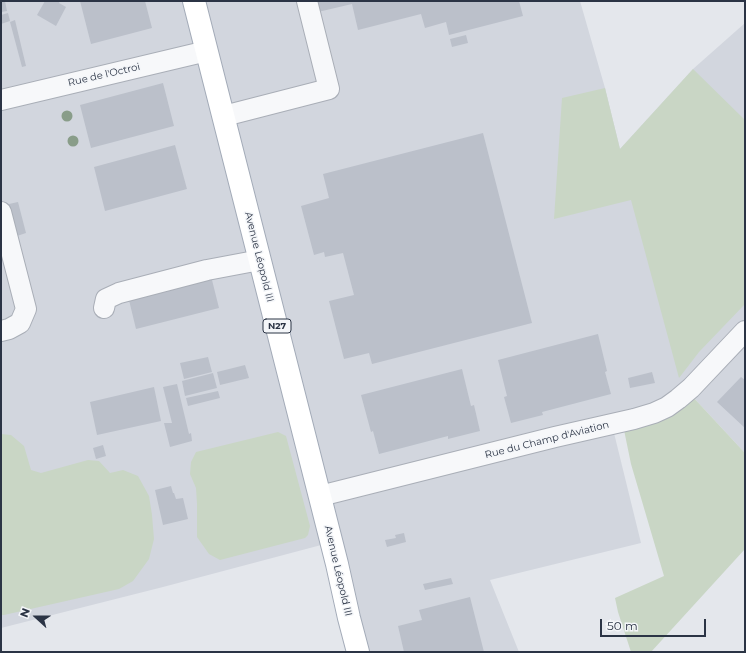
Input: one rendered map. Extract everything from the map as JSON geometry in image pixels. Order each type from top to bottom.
[{"type":"main road","name":"Avenue Léopold III","points":[[194,1],[320,496],[358,652]]},
{"type":"street","points":[[224,116],[330,89],[307,1]]},
{"type":"street","name":"Rue de l'Octroi","points":[[1,100],[207,51]]},
{"type":"street","points":[[1,212],[7,259],[26,309],[20,323],[9,329],[1,331]]},
{"type":"street","points":[[104,308],[106,300],[119,293],[207,270],[260,260]]},
{"type":"street","name":"Rue du Champ d'Aviation","points":[[320,496],[654,413],[678,399],[691,388],[745,331]]},
{"type":"shaded area","points":[[1,1],[580,1],[605,88],[620,149],[693,69],[745,23],[745,453],[692,396],[614,433],[641,543],[490,580],[519,652],[369,652],[340,540],[1,628]]},
{"type":"green space","points":[[693,69],[745,120],[745,304],[699,352],[679,378],[631,200],[554,219],[562,98],[605,88],[620,149]]},
{"type":"green space","points":[[692,396],[745,453],[745,549],[651,652],[631,652],[615,598],[664,576],[631,464],[624,430]]},
{"type":"green space","points":[[278,432],[286,436],[310,526],[308,535],[305,538],[220,560],[209,554],[197,537],[196,488],[190,474],[191,462],[196,452]]},
{"type":"green space","points":[[1,434],[11,435],[24,446],[31,470],[41,473],[88,460],[99,461],[110,473],[123,470],[138,476],[149,496],[154,539],[149,559],[133,581],[119,589],[1,615]]},
{"type":"building","points":[[1,1],[5,1],[7,11],[1,12]]},
{"type":"building","points":[[45,1],[60,1],[59,3],[66,7],[56,26],[37,15]]},
{"type":"building","points":[[80,1],[145,1],[152,28],[91,44]]},
{"type":"building","points":[[315,1],[519,1],[523,16],[449,35],[446,22],[425,28],[421,14],[358,30],[352,4],[318,12]]},
{"type":"building","points":[[8,13],[10,21],[1,24],[1,15]]},
{"type":"building","points":[[15,20],[26,66],[22,67],[10,22]]},
{"type":"building","points":[[466,35],[468,43],[452,47],[450,39]]},
{"type":"building","points":[[163,83],[174,126],[91,148],[80,105]]},
{"type":"building","points":[[483,133],[532,323],[372,364],[369,353],[344,359],[329,301],[354,295],[343,253],[325,257],[324,252],[314,255],[301,206],[329,198],[323,174]]},
{"type":"building","points":[[175,145],[187,189],[105,211],[94,167]]},
{"type":"building","points":[[18,202],[26,233],[17,236],[9,204]]},
{"type":"building","points":[[211,276],[219,308],[136,329],[128,296]]},
{"type":"building","points":[[598,334],[607,371],[605,372],[611,394],[542,412],[543,415],[511,423],[504,397],[507,396],[498,360]]},
{"type":"building","points":[[208,357],[212,372],[184,379],[180,363]]},
{"type":"building","points":[[245,365],[249,378],[220,385],[217,372]]},
{"type":"building","points":[[462,369],[471,406],[474,405],[480,431],[448,439],[448,436],[379,454],[373,431],[371,432],[361,395]]},
{"type":"building","points":[[652,372],[655,383],[630,388],[628,378]]},
{"type":"building","points":[[213,373],[217,388],[185,396],[182,381]]},
{"type":"building","points":[[741,377],[745,380],[745,428],[717,402]]},
{"type":"building","points":[[177,384],[192,441],[170,447],[164,423],[172,423],[163,387]]},
{"type":"building","points":[[154,387],[161,421],[97,435],[90,402]]},
{"type":"building","points":[[218,391],[220,398],[188,406],[186,398]]},
{"type":"building","points":[[103,445],[106,456],[96,459],[93,448]]},
{"type":"building","points":[[171,486],[176,499],[183,498],[188,519],[163,525],[155,490]]},
{"type":"building","points":[[404,533],[406,542],[387,547],[385,540],[396,538],[395,535]]},
{"type":"building","points":[[451,578],[453,584],[425,590],[423,584]]},
{"type":"building","points":[[470,597],[484,652],[404,652],[398,626],[422,620],[419,610]]}]
